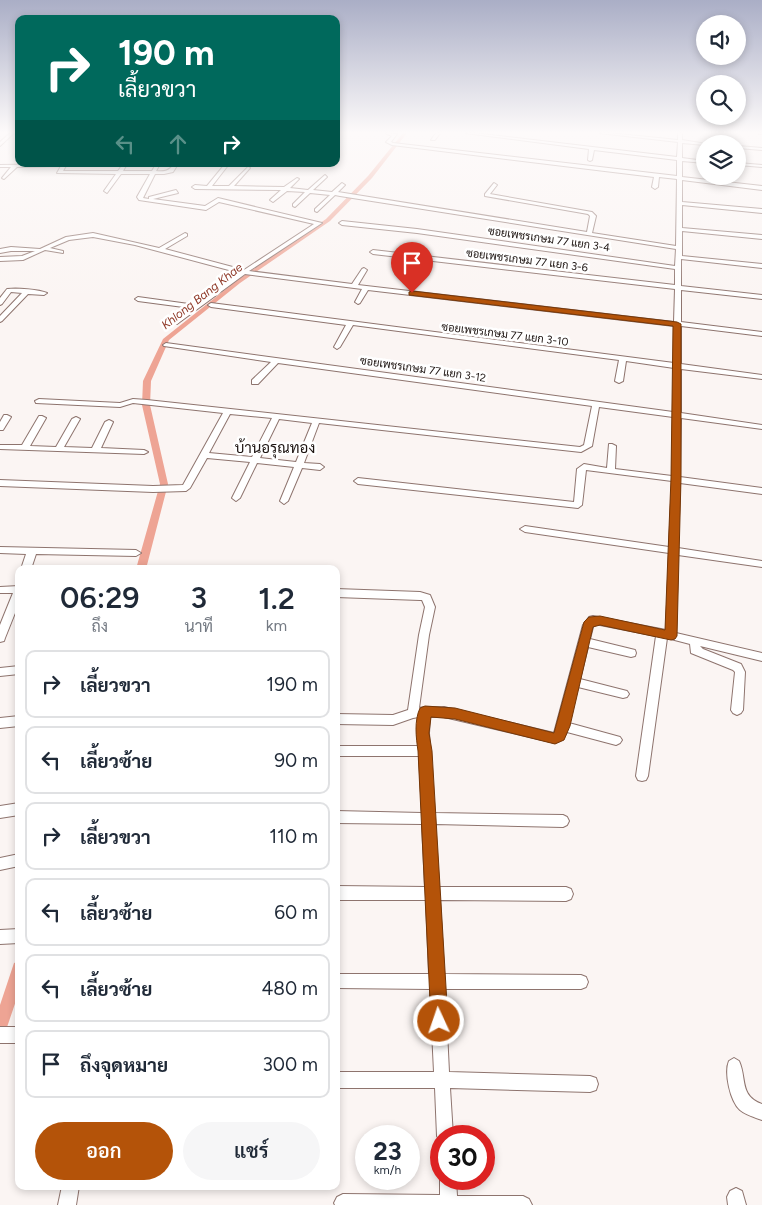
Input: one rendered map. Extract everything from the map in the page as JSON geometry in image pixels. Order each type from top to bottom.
[{"type":"street","points":[[144,189],[140,197],[145,199],[206,208],[218,200],[319,223],[244,272],[177,322]]},
{"type":"street","points":[[250,196],[258,189]]},
{"type":"street","points":[[272,200],[285,189]]},
{"type":"street","points":[[288,189],[348,196],[678,248]]},
{"type":"street","points":[[317,210],[338,189]]},
{"type":"street","points":[[491,189],[487,196],[590,213],[593,216],[589,234]]},
{"type":"street","points":[[642,776],[666,635],[674,551],[679,189]]},
{"type":"street","points":[[295,205],[310,191]]},
{"type":"street","points":[[145,199],[176,192]]},
{"type":"street","points":[[397,204],[401,196]]},
{"type":"street","points":[[679,203],[762,211]]},
{"type":"street","name":"ซอยเพชรเกษม 77 แยก 3-4","points":[[342,223],[417,231],[678,268]]},
{"type":"street","points":[[678,229],[762,237]]},
{"type":"street","points":[[161,249],[185,235]]},
{"type":"street","points":[[13,266],[23,258],[68,238],[98,236],[161,249],[252,274],[762,334]]},
{"type":"street","points":[[80,237],[88,244]]},
{"type":"street","points":[[0,251],[10,248],[42,249],[61,252]]},
{"type":"street","name":"ซอยเพชรเกษม 77 แยก 3-6","points":[[373,252],[762,297]]},
{"type":"street","points":[[678,257],[762,266]]},
{"type":"street","points":[[0,259],[23,258]]},
{"type":"street","points":[[354,286],[364,270]]},
{"type":"street","points":[[358,302],[366,288]]},
{"type":"street","points":[[0,303],[8,291],[44,292]]},
{"type":"street","points":[[0,320],[28,291]]},
{"type":"street","points":[[138,299],[197,307]]},
{"type":"street","name":"ซอยเพชรเกษม 77 แยก 3-10","points":[[211,305],[762,377]]},
{"type":"street","points":[[337,347],[350,324]]},
{"type":"street","name":"ซอยเพชรเกษม 77 แยก 3-12","points":[[166,345],[762,427]]},
{"type":"street","points":[[619,382],[623,359]]},
{"type":"street","points":[[256,382],[277,360]]},
{"type":"street","points":[[39,401],[120,404],[138,401],[581,450],[588,446],[596,404]]},
{"type":"street","points":[[0,483],[181,490],[189,485],[228,411]]},
{"type":"street","points":[[0,428],[7,417]]},
{"type":"street","points":[[236,498],[276,417]]},
{"type":"street","points":[[26,448],[42,418]]},
{"type":"street","points":[[59,449],[76,419]]},
{"type":"street","points":[[95,451],[109,422]]},
{"type":"street","points":[[284,501],[316,422]]},
{"type":"street","points":[[611,470],[612,446]]},
{"type":"street","points":[[0,447],[144,452]]},
{"type":"street","points":[[204,455],[320,467]]},
{"type":"street","points":[[358,481],[578,505],[581,469],[594,468],[762,491]]},
{"type":"street","points":[[524,529],[762,564]]},
{"type":"street","points":[[0,550],[136,553]]},
{"type":"street","points":[[27,565],[32,551]]},
{"type":"street","points":[[0,590],[15,590]]},
{"type":"street","points":[[340,593],[420,596],[426,598],[430,607],[424,635],[419,712],[425,751],[444,1125]]},
{"type":"street","points":[[0,638],[15,600]]},
{"type":"street","points":[[340,719],[393,720],[419,712],[455,713],[555,738],[559,736],[563,726],[588,625],[593,620],[762,657]]},
{"type":"street","points":[[584,642],[631,653]]},
{"type":"street","points":[[695,642],[695,650],[737,667],[740,672],[737,710]]},
{"type":"street","points":[[0,672],[15,670]]},
{"type":"street","points":[[574,682],[623,694]]},
{"type":"street","points":[[0,723],[15,721]]},
{"type":"street","points":[[563,726],[616,740]]},
{"type":"street","points":[[340,751],[425,751]]},
{"type":"street","points":[[0,812],[15,810]]},
{"type":"street","points":[[340,817],[429,817],[563,821]]},
{"type":"street","points":[[0,864],[15,861]]},
{"type":"street","points":[[340,893],[566,894]]},
{"type":"street","points":[[340,981],[581,982]]},
{"type":"street","points":[[1,1035],[15,1035]]},
{"type":"street","points":[[734,1066],[740,1099],[750,1109],[762,1112]]},
{"type":"street","points":[[340,1080],[442,1080],[590,1084]]},
{"type":"street","points":[[67,1205],[70,1190]]},
{"type":"street","points":[[448,1190],[449,1204]]},
{"type":"street","points":[[342,1203],[522,1205]]},
{"type":"waterway","name":"Khlong Bang Khae","points":[[142,565],[164,484],[146,405],[147,381],[166,339],[238,282],[328,220],[358,189]]},
{"type":"waterway","name":"Khlong Bang Khae","points":[[0,1028],[15,981]]},
{"type":"district","name":"บ้านอรุณทอง","points":[[275,448]]},
{"type":"route","points":[[412,293],[677,324],[676,478],[671,636],[593,620],[588,625],[563,726],[559,736],[555,738],[455,713],[425,711],[422,733],[425,751],[439,1021]]}]
